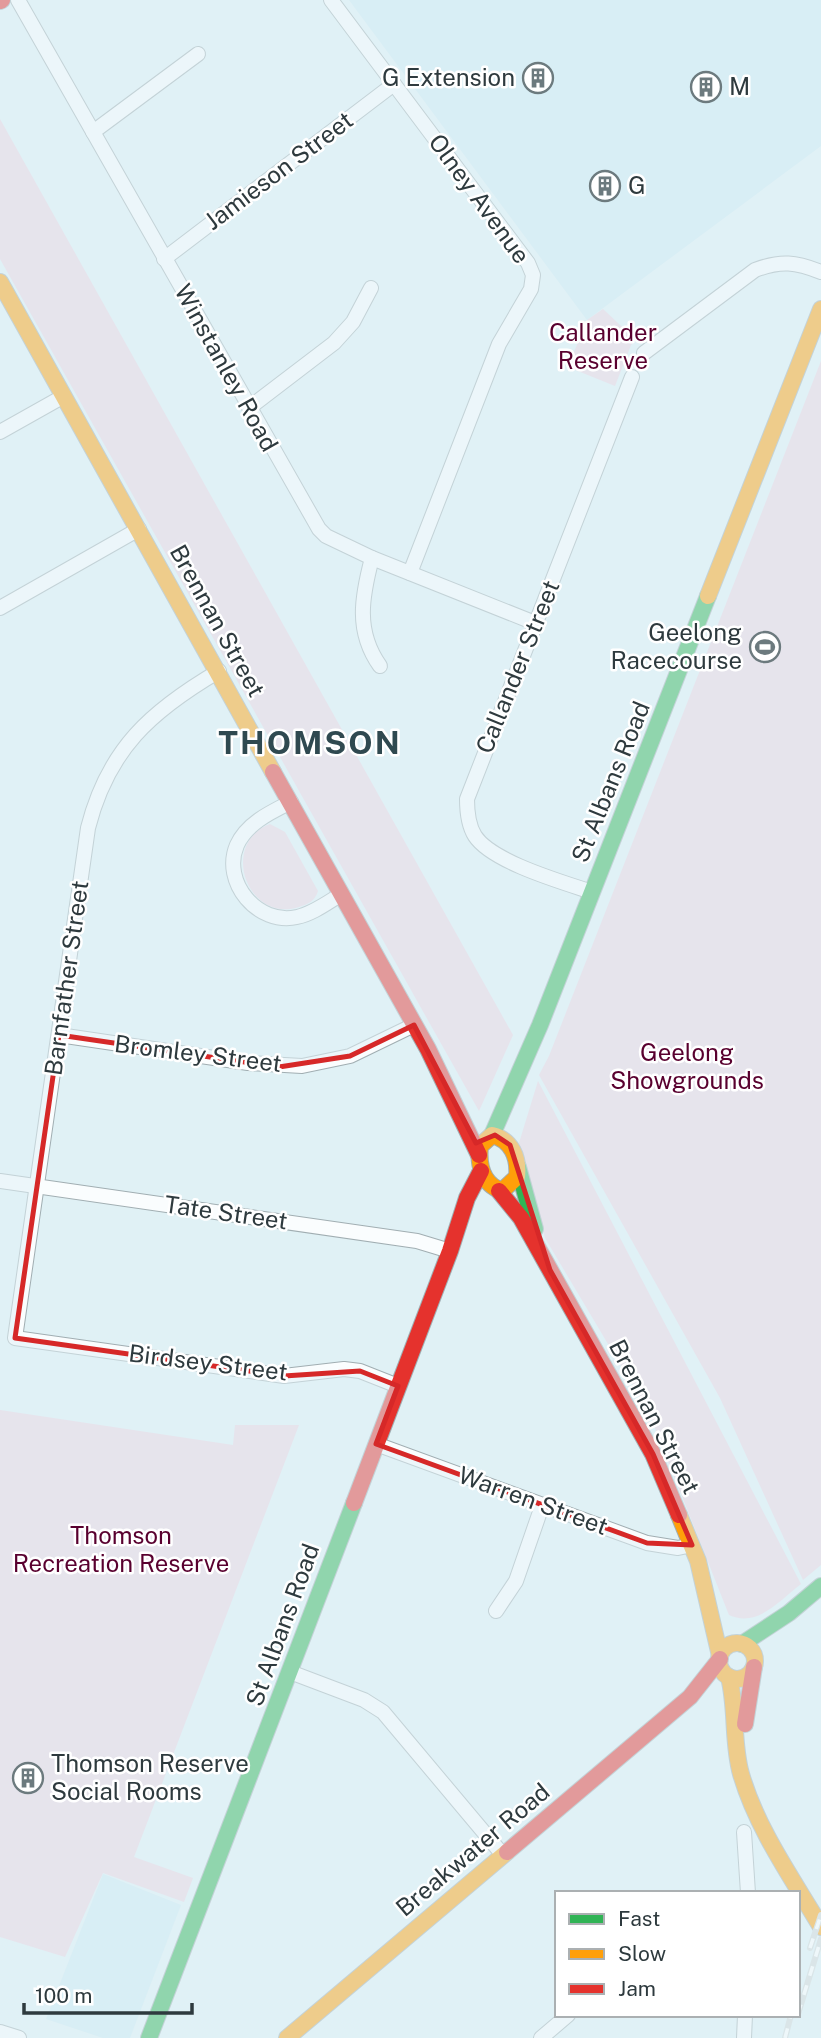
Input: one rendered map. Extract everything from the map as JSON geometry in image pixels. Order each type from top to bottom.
[{"type":"street","name":"Winstanley Road","points":[[18,0],[318,528],[326,536],[372,558],[535,623]]},
{"type":"street","name":"Olney Avenue","points":[[331,0],[528,263],[533,275],[531,289],[499,344],[410,573]]},
{"type":"street","points":[[93,132],[198,54]]},
{"type":"street","name":"Jamieson Street","points":[[164,258],[394,84]]},
{"type":"street","points":[[644,353],[755,270],[776,262],[793,261],[821,272]]},
{"type":"street","name":"Brennan Street","points":[[0,282],[219,671],[452,1094],[480,1163]]},
{"type":"street","points":[[248,408],[334,343],[353,322],[371,288]]},
{"type":"street","name":"St Albans Road","points":[[491,1135],[519,1075],[821,309]]},
{"type":"street","name":"Callander Street","points":[[592,892],[490,852],[475,836],[470,825],[467,799],[632,377]]},
{"type":"street","points":[[0,432],[64,396]]},
{"type":"street","points":[[0,608],[139,529]]},
{"type":"street","points":[[372,558],[361,614],[368,645],[380,666]]},
{"type":"street","name":"Barnfather Street","points":[[15,1338],[88,828],[96,798],[109,769],[138,730],[170,702],[219,671]]},
{"type":"street","points":[[291,802],[258,820],[236,846],[234,874],[243,896],[261,911],[284,918],[313,911],[340,895]]},
{"type":"street","name":"Bromley Street","points":[[59,1035],[248,1063],[302,1066],[350,1056],[414,1025]]},
{"type":"street","name":"St Albans Road","points":[[517,1160],[512,1125],[519,1075]]},
{"type":"street","name":"Brennan Street","points":[[452,1094],[491,1135]]},
{"type":"street","points":[[491,1135],[504,1139],[517,1160],[516,1180],[508,1189],[499,1191],[488,1183],[480,1163],[481,1143],[491,1135]]},
{"type":"street","name":"Brennan Street","points":[[517,1160],[550,1270]]},
{"type":"street","name":"St Albans Road","points":[[149,2038],[450,1251],[480,1163]]},
{"type":"street","name":"Tate Street","points":[[0,1181],[417,1241],[450,1251]]},
{"type":"street","name":"Brennan Street","points":[[499,1191],[521,1218],[653,1454],[692,1545],[707,1590],[721,1619],[741,1644]]},
{"type":"street","name":"St Albans Road","points":[[458,1227],[478,1199],[499,1191]]},
{"type":"street","name":"Birdsey Street","points":[[15,1338],[284,1376],[344,1369],[360,1371],[398,1386]]},
{"type":"street","name":"Warren Street","points":[[376,1444],[653,1544],[678,1548],[692,1545]]},
{"type":"street","points":[[496,1611],[516,1581],[542,1506]]},
{"type":"street","name":"Brennan Street","points":[[707,1590],[720,1658]]},
{"type":"street","points":[[800,1891],[757,1811],[738,1756],[734,1734],[736,1707],[720,1658],[730,1645],[741,1644],[818,1594]]},
{"type":"street","points":[[728,1676],[744,1677],[789,1613]]},
{"type":"street","points":[[741,1644],[754,1662],[744,1733],[748,1777],[757,1811]]},
{"type":"street","name":"Breakwater Road","points":[[690,1698],[720,1658]]},
{"type":"street","points":[[290,1672],[364,1700],[383,1712],[503,1855]]},
{"type":"street","name":"Breakwater Road","points":[[287,2038],[690,1698],[728,1676]]},
{"type":"street","points":[[744,1832],[748,1891]]},
{"type":"street","points":[[800,1892],[821,1927]]},
{"type":"street","points":[[807,1905],[821,1946]]},
{"type":"street","points":[[541,2038],[566,2017]]},
{"type":"street","points":[[744,2038],[745,2017]]},
{"type":"street","points":[[0,2032],[19,2038]]},
{"type":"highlighted area","points":[[414,1025],[476,1143],[495,1135],[510,1145],[550,1270],[653,1454],[692,1545],[647,1543],[376,1444],[398,1386],[360,1371],[284,1376],[15,1338],[59,1035],[279,1067],[350,1056]]},
{"type":"shaded area","points":[[349,0],[821,0],[821,146],[587,320]]},
{"type":"shaded area","points":[[103,1874],[181,1905],[130,2038],[103,2038],[46,2019]]},
{"type":"green space","points":[[0,119],[513,1035],[479,1111],[0,259]]},
{"type":"green space","name":"Callander Reserve","points":[[603,309],[636,340],[631,345],[615,386],[568,367],[587,320]]},
{"type":"green space","name":"Geelong Showgrounds","points":[[821,361],[821,1565],[803,1580],[720,1398],[539,1075],[549,1056]]},
{"type":"green space","points":[[270,824],[285,832],[318,891],[313,900],[305,905],[281,909],[265,904],[254,893],[246,879],[243,863],[246,847],[254,834]]},
{"type":"green space","points":[[538,1081],[801,1584],[776,1605],[758,1615],[739,1618],[729,1615],[649,1413],[545,1238],[519,1143]]},
{"type":"green space","name":"Thomson Recreation Reserve","points":[[0,1410],[233,1445],[235,1425],[299,1425],[134,1857],[193,1878],[184,1902],[103,1873],[65,1957],[0,1937]]},
{"type":"railway","points":[[810,1948],[821,1915]]},
{"type":"railway","points":[[800,2007],[821,1939]]},
{"type":"railway","points":[[785,2038],[790,2017]]},
{"type":"traffic: fast","points":[[492,1135],[540,1025],[708,596]]},
{"type":"traffic: fast","points":[[518,1167],[535,1229]]},
{"type":"traffic: fast","points":[[149,2038],[354,1503]]},
{"type":"traffic: fast","points":[[742,1644],[789,1613],[821,1586]]},
{"type":"traffic: slow","points":[[0,282],[273,772]]},
{"type":"traffic: slow","points":[[708,596],[821,309]]},
{"type":"traffic: slow","points":[[492,1135],[509,1145],[517,1163],[517,1177],[502,1191],[490,1184],[481,1167],[480,1146],[492,1135]]},
{"type":"traffic: slow","points":[[679,1515],[698,1561],[720,1656]]},
{"type":"traffic: slow","points":[[737,1643],[749,1649],[755,1661],[749,1673],[737,1679],[725,1673],[719,1661],[725,1649],[737,1643]]},
{"type":"traffic: slow","points":[[729,1677],[741,1774],[756,1814],[799,1891]]},
{"type":"traffic: slow","points":[[287,2038],[507,1852]]},
{"type":"traffic: slow","points":[[800,1892],[821,1927]]},
{"type":"traffic: jam","points":[[273,772],[428,1049],[479,1155]]},
{"type":"traffic: jam","points":[[354,1503],[450,1251],[467,1198],[481,1171]]},
{"type":"traffic: jam","points":[[499,1191],[521,1218],[653,1454],[679,1515]]},
{"type":"traffic: jam","points":[[507,1852],[690,1697],[720,1659]]},
{"type":"traffic: jam","points":[[745,1724],[754,1667]]},
{"type":"place","name":"G Extension","points":[[538,78]]},
{"type":"place","name":"M","points":[[706,87]]},
{"type":"place","name":"G","points":[[605,186]]},
{"type":"place","name":"Geelong Racecourse","points":[[765,647]]},
{"type":"place","name":"Thomson Reserve Social Rooms","points":[[28,1778]]},
{"type":"district","name":"THOMSON","points":[[310,743]]}]
